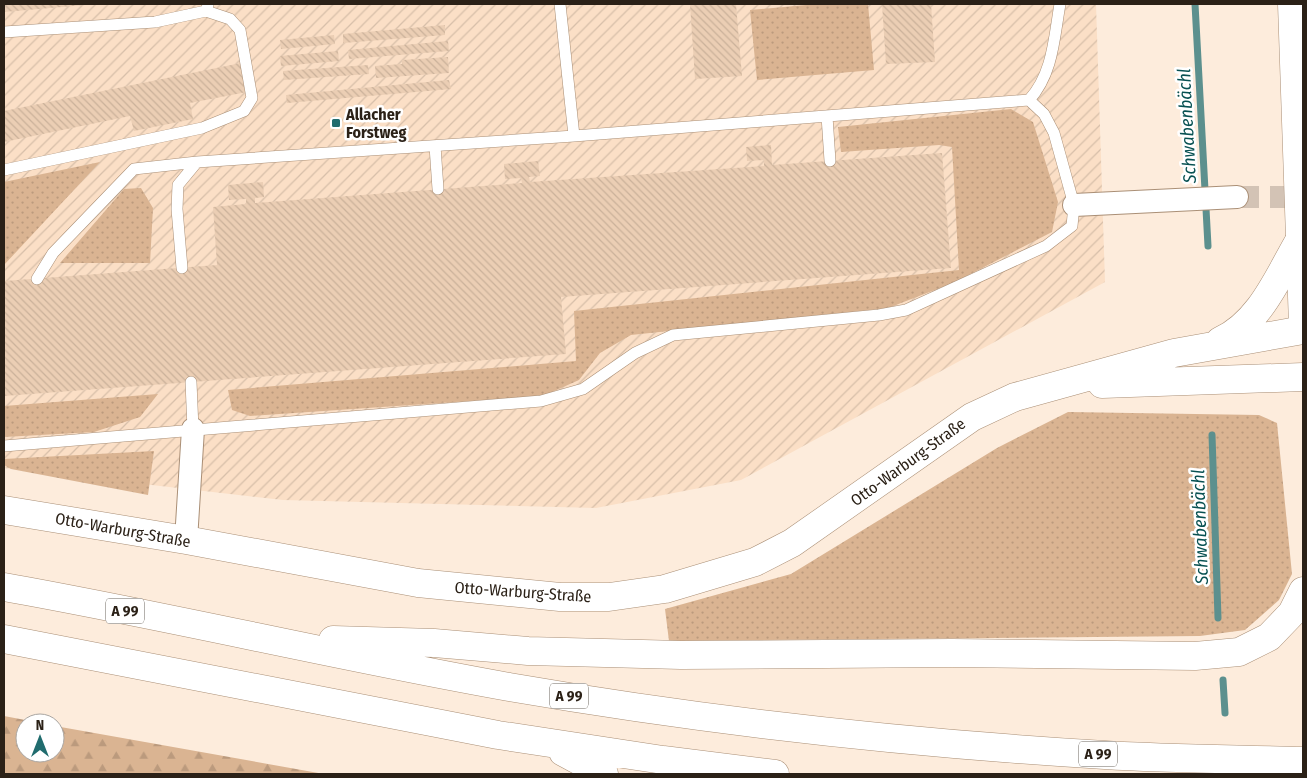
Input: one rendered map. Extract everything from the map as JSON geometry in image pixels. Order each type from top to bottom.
[{"type":"main road","points":[[1292,4],[1303,325]]},
{"type":"main road","points":[[1209,346],[1230,337],[1259,310],[1299,240]]},
{"type":"main road","name":"Otto-Warburg-Straße","points":[[4,510],[186,540],[418,584],[560,597],[609,597],[665,589],[755,562],[792,543],[972,417],[1015,398],[1174,353],[1303,330]]},
{"type":"main road","name":"Otto-Warburg-Straße","points":[[1053,386],[1303,377]]},
{"type":"main road","name":"A 99","points":[[4,587],[247,637],[510,687],[824,731],[1107,755],[1303,761]]},
{"type":"main road","points":[[247,637],[434,643],[528,651],[681,655],[952,652],[1195,656],[1239,652],[1269,637],[1292,613],[1303,591]]},
{"type":"main road","points":[[4,639],[338,706],[546,743],[775,774]]},
{"type":"main road","points":[[546,743],[604,774]]},
{"type":"street","points":[[1074,205],[1237,197]]},
{"type":"street","points":[[186,540],[193,429]]},
{"type":"lane","points":[[560,4],[574,136]]},
{"type":"lane","points":[[37,279],[53,253],[134,169],[197,162],[574,136],[1029,100],[1040,87],[1050,64],[1060,4]]},
{"type":"lane","points":[[4,32],[155,22],[207,7],[230,19],[240,30],[252,98],[244,111],[202,128],[4,170]]},
{"type":"lane","points":[[4,446],[542,401],[583,389],[635,353],[673,335],[879,316],[906,310],[1046,246],[1072,226],[1074,205],[1054,133],[1044,114],[1029,100]]},
{"type":"lane","points":[[826,116],[830,161]]},
{"type":"lane","points":[[435,146],[438,189]]},
{"type":"lane","points":[[182,268],[177,209],[178,185],[197,162]]},
{"type":"lane","points":[[190,382],[193,429]]},
{"type":"shaded area","points":[[4,4],[1096,4],[1105,282],[741,480],[596,508],[283,500],[4,468]]},
{"type":"green space","points":[[817,4],[868,4],[874,70],[757,80],[750,10]]},
{"type":"green space","points":[[1011,109],[1033,122],[1058,202],[1052,232],[953,283],[888,308],[631,335],[600,353],[579,380],[543,396],[250,416],[232,410],[228,390],[576,361],[574,311],[959,270],[952,147],[939,145],[841,152],[838,127]]},
{"type":"green space","points":[[100,162],[4,265],[4,182]]},
{"type":"green space","points":[[141,188],[153,208],[150,263],[60,263],[124,189]]},
{"type":"green space","points":[[158,394],[140,417],[94,432],[4,437],[4,406]]},
{"type":"green space","points":[[1068,412],[1259,415],[1277,423],[1292,574],[1279,600],[1245,630],[1200,636],[669,641],[665,609],[791,574],[997,448]]},
{"type":"green space","points":[[154,451],[148,495],[11,469],[4,465],[4,459]]},
{"type":"green space","points":[[4,716],[15,718],[15,763],[65,763],[65,728],[324,774],[4,774]]},
{"type":"building","points":[[4,4],[84,4],[85,5],[4,12]]},
{"type":"building","points":[[690,4],[736,4],[742,76],[695,79]]},
{"type":"building","points":[[882,4],[931,4],[935,62],[886,64]]},
{"type":"building","points":[[445,25],[445,35],[343,43],[343,34]]},
{"type":"building","points":[[334,35],[335,44],[281,49],[280,40]]},
{"type":"building","points":[[448,41],[449,51],[349,59],[348,50]]},
{"type":"building","points":[[338,51],[339,61],[281,66],[280,56]]},
{"type":"building","points":[[448,57],[449,73],[376,78],[375,66],[402,64],[402,60]]},
{"type":"building","points":[[241,63],[247,92],[190,103],[193,119],[134,131],[130,116],[4,142],[4,111]]},
{"type":"building","points":[[368,65],[369,74],[284,80],[283,71]]},
{"type":"building","points":[[449,80],[451,89],[287,103],[286,95]]},
{"type":"building","points":[[771,145],[772,165],[942,153],[951,268],[561,297],[566,354],[4,396],[4,281],[217,265],[213,207],[246,204],[246,199],[229,200],[228,185],[263,182],[264,197],[255,198],[255,203],[522,183],[521,178],[505,179],[504,164],[538,161],[540,176],[529,177],[530,182],[764,166],[764,160],[747,161],[746,147]]},
{"type":"waterway","name":"Schwabenbächl","points":[[1195,4],[1208,246]]},
{"type":"waterway","name":"Schwabenbächl","points":[[1212,435],[1218,618]]},
{"type":"waterway","name":"Schwabenbächl","points":[[1223,680],[1225,713]]},
{"type":"tunnel","points":[[1237,197],[1303,197]]},
{"type":"place","name":"Allacher Forstweg","points":[[336,123]]}]
